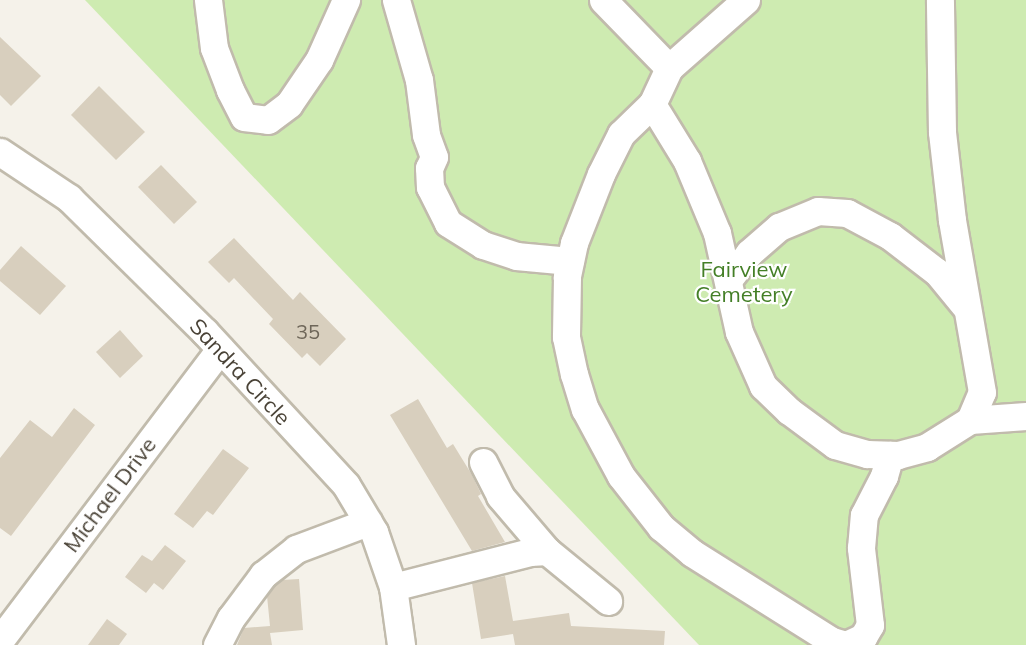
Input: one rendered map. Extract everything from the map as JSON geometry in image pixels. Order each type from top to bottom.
[{"type":"street","points":[[208,0],[214,48],[230,90],[244,117],[268,120],[289,104],[318,60],[346,0]]},
{"type":"street","points":[[396,0],[419,80],[426,135],[434,157],[429,168],[430,187],[448,223],[483,245],[505,252],[570,261]]},
{"type":"street","points":[[603,0],[669,68]]},
{"type":"street","points":[[746,0],[669,68],[652,104],[621,134],[584,214],[570,261],[566,337],[585,409],[621,476],[661,527],[692,553],[822,634],[846,645],[862,637],[870,626],[861,548],[864,515],[884,476],[890,455]]},
{"type":"street","points":[[940,0],[942,132],[965,306],[982,392],[970,420]]},
{"type":"street","points":[[652,104],[687,161],[717,233],[739,332],[763,386],[789,411],[835,445],[867,454],[890,455],[927,447],[970,420],[1026,416]]},
{"type":"street","name":"Sandra Circle","points":[[0,152],[69,198],[220,349],[346,485],[368,522],[393,587],[401,645]]},
{"type":"street","points":[[728,280],[749,253],[779,227],[818,211],[847,213],[890,236],[937,272],[965,306]]},
{"type":"street","name":"Michael Drive","points":[[0,640],[220,349]]},
{"type":"street","points":[[483,462],[500,496],[547,551],[608,601]]},
{"type":"street","points":[[217,645],[231,618],[263,575],[296,549],[368,522]]},
{"type":"street","points":[[393,587],[530,552],[547,551]]},
{"type":"green space","name":"Fairview Cemetery","points":[[85,0],[1026,0],[1026,645],[699,645]]},
{"type":"building","points":[[0,37],[41,76],[11,106],[0,95]]},
{"type":"building","points":[[99,86],[145,132],[116,160],[71,115]]},
{"type":"building","points":[[161,165],[197,202],[174,224],[138,187]]},
{"type":"building","points":[[234,238],[293,300],[300,292],[346,339],[320,366],[307,353],[302,358],[269,324],[273,319],[234,278],[229,283],[208,262]]},
{"type":"building","points":[[21,246],[66,286],[40,315],[0,281],[0,270]]},
{"type":"building","points":[[120,330],[143,356],[120,378],[96,352]]},
{"type":"building","points":[[418,399],[447,448],[453,444],[472,475],[481,494],[478,496],[505,542],[472,551],[390,415]]},
{"type":"building","points":[[74,408],[95,425],[11,536],[0,528],[0,458],[30,420],[52,437]]},
{"type":"building","points":[[223,449],[249,468],[213,515],[207,511],[193,528],[174,514]]},
{"type":"building","points":[[165,545],[186,561],[163,590],[154,583],[146,593],[125,577],[142,555],[152,561]]},
{"type":"building","points":[[505,576],[513,621],[569,613],[571,626],[665,631],[664,645],[515,645],[513,634],[481,639],[472,583]]},
{"type":"building","points":[[299,579],[303,630],[270,633],[272,645],[237,645],[244,628],[270,626],[267,596],[274,586],[282,580]]},
{"type":"building","points":[[107,619],[127,634],[119,645],[88,645]]}]
